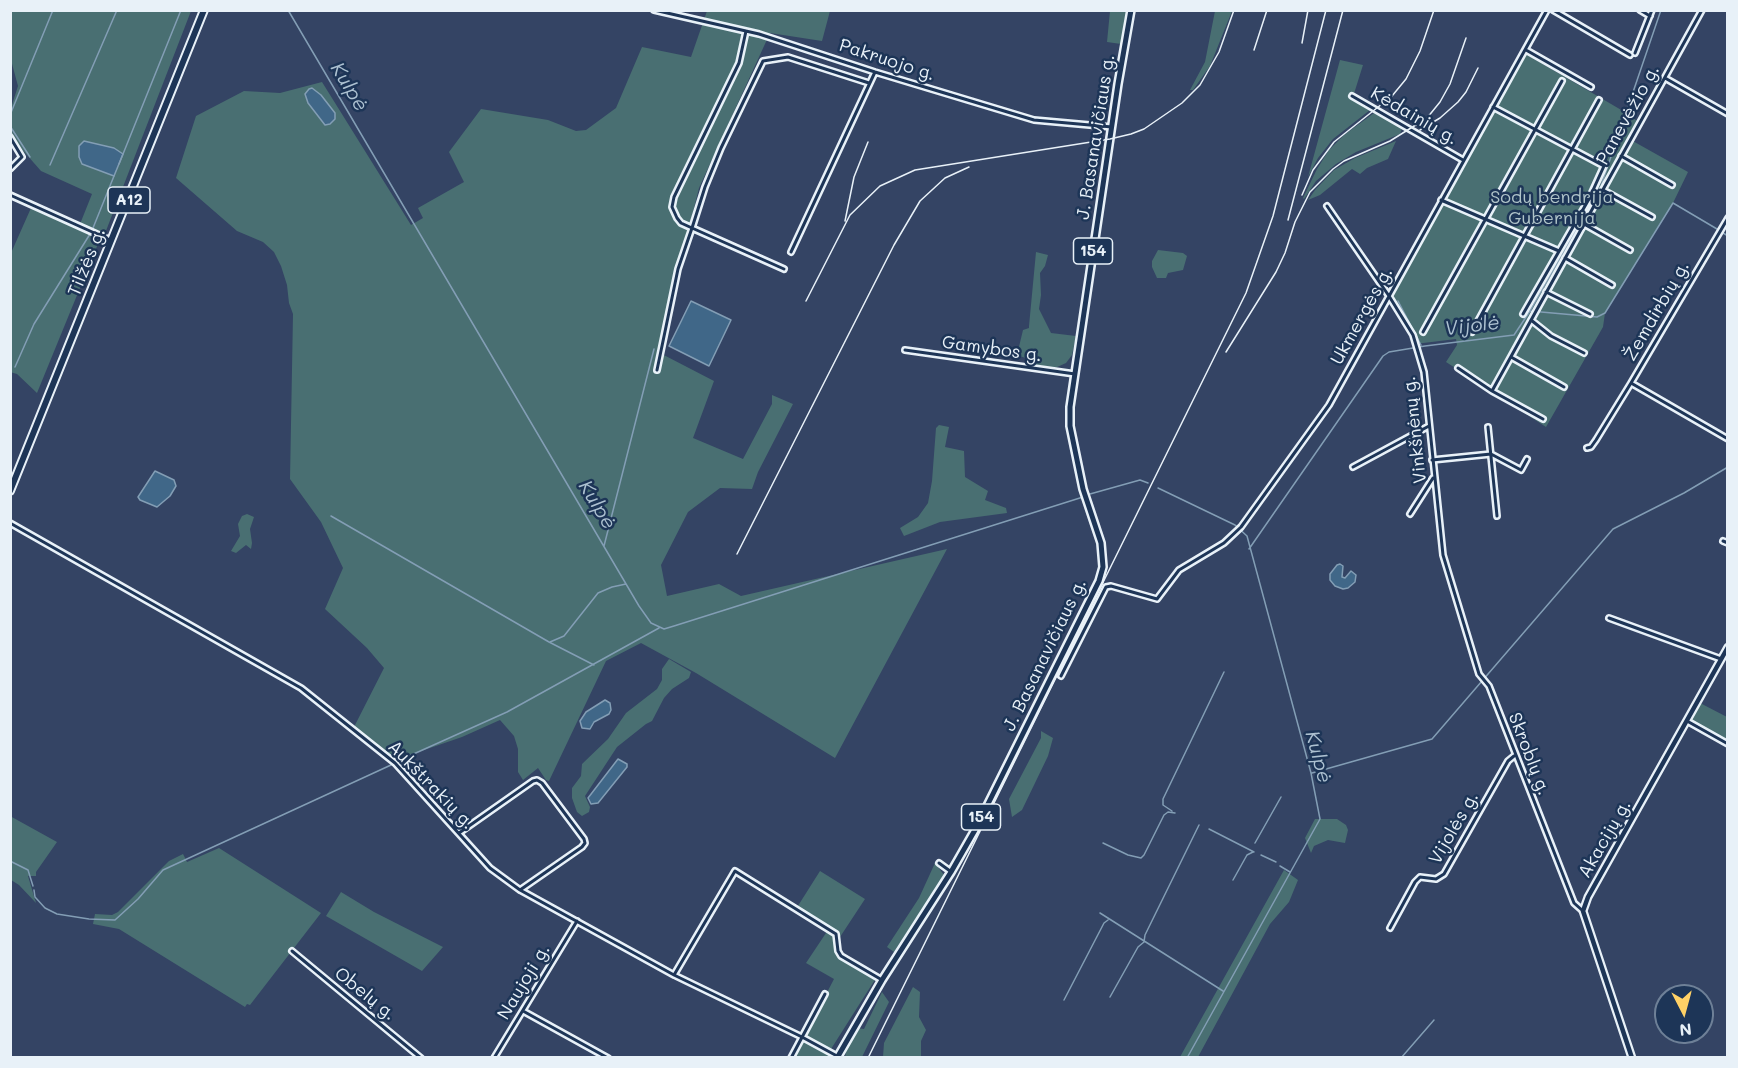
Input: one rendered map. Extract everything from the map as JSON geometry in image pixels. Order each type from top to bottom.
[{"type":"highway","name":"Tilžės g.","points":[[10,491],[204,10]]},
{"type":"main road","name":"J. Basanavičiaus g.","points":[[837,1057],[951,872],[1005,770],[1099,581],[1103,567],[1101,543],[1083,489],[1070,426],[1070,407],[1131,10]]},
{"type":"street","name":"Pakruojo g.","points":[[654,10],[799,46],[875,72],[1034,120],[1112,127]]},
{"type":"street","name":"Ukmergės g.","points":[[1061,676],[1106,587],[1112,585],[1156,599],[1179,570],[1224,543],[1238,531],[1329,405],[1547,10]]},
{"type":"street","points":[[1553,10],[1634,53],[1652,10]]},
{"type":"street","points":[[1640,10],[1650,16]]},
{"type":"street","name":"Panevėžio g.","points":[[1492,391],[1701,10]]},
{"type":"street","points":[[746,31],[739,63],[674,197],[672,207],[676,218],[681,223],[783,269]]},
{"type":"street","points":[[1526,50],[1591,87]]},
{"type":"street","points":[[657,370],[678,269],[705,187],[721,148],[764,61],[788,57],[869,83]]},
{"type":"street","points":[[791,252],[875,72]]},
{"type":"street","points":[[1665,78],[1728,114]]},
{"type":"street","points":[[1424,332],[1563,81]]},
{"type":"street","name":"Kėdainių g.","points":[[1352,96],[1463,160]]},
{"type":"street","points":[[1472,332],[1599,100]]},
{"type":"street","points":[[1494,107],[1604,166],[1589,199],[1523,315]]},
{"type":"street","points":[[10,137],[22,157],[10,169]]},
{"type":"street","points":[[1621,156],[1672,185]]},
{"type":"street","points":[[1602,190],[1652,217]]},
{"type":"street","points":[[10,195],[112,241]]},
{"type":"street","points":[[1441,200],[1559,251]]},
{"type":"street","name":"Vinkšnėnų g.","points":[[1327,206],[1389,296],[1408,327],[1417,349],[1424,372],[1443,555],[1457,603]]},
{"type":"street","name":"Žemdirbių g.","points":[[1728,218],[1631,383],[1728,438]]},
{"type":"street","points":[[1584,224],[1630,250]]},
{"type":"street","points":[[1722,226],[1728,230]]},
{"type":"street","points":[[1565,258],[1612,285]]},
{"type":"street","points":[[1546,292],[1590,314]]},
{"type":"street","points":[[1531,320],[1551,336],[1584,353]]},
{"type":"street","name":"Gamybos g.","points":[[905,350],[1075,374]]},
{"type":"street","points":[[1511,357],[1564,387]]},
{"type":"street","points":[[1458,368],[1492,391],[1543,419]]},
{"type":"street","points":[[1587,448],[1591,447],[1596,440],[1631,383]]},
{"type":"street","points":[[1353,467],[1429,426]]},
{"type":"street","points":[[1488,427],[1497,516]]},
{"type":"street","points":[[1432,460],[1491,454],[1521,470],[1527,459]]},
{"type":"street","points":[[1410,514],[1434,476]]},
{"type":"street","name":"Aukštrakių g.","points":[[10,523],[301,688],[395,763],[490,868],[520,890],[674,975],[802,1037],[837,1057]]},
{"type":"street","name":"Skroblų g.","points":[[1457,603],[1479,674],[1486,682],[1574,903],[1578,909],[1583,911]]},
{"type":"street","points":[[1609,618],[1721,659]]},
{"type":"street","name":"Akacijų g.","points":[[1583,911],[1588,897],[1728,647]]},
{"type":"street","points":[[1687,721],[1728,744]]},
{"type":"street","name":"Vijolės g.","points":[[1390,928],[1420,877],[1436,879],[1444,874],[1508,760],[1515,756]]},
{"type":"street","points":[[459,833],[533,781],[537,780],[542,783],[585,843],[520,890]]},
{"type":"street","points":[[939,863],[951,872]]},
{"type":"street","points":[[674,975],[735,871],[836,934],[838,951],[841,956],[882,981]]},
{"type":"street","points":[[1583,911],[1632,1058]]},
{"type":"street","name":"Naujoji g.","points":[[494,1058],[577,921]]},
{"type":"street","name":"Obelų g.","points":[[292,951],[421,1058]]},
{"type":"street","points":[[791,1058],[825,994]]},
{"type":"street","points":[[522,1011],[608,1058]]},
{"type":"green space","points":[[11,11],[191,11],[104,236],[80,224],[92,194],[41,171],[11,133],[11,108],[18,86],[11,60]]},
{"type":"green space","points":[[707,11],[830,11],[822,41],[770,33],[699,188],[658,352],[714,381],[693,438],[743,459],[772,404],[772,395],[793,404],[758,472],[752,489],[720,488],[688,512],[661,565],[667,596],[719,584],[741,596],[947,549],[835,758],[696,673],[641,643],[606,661],[549,781],[538,768],[523,780],[518,772],[518,749],[514,736],[500,720],[462,737],[395,760],[354,727],[384,668],[367,648],[325,609],[343,568],[321,522],[290,479],[293,314],[281,266],[274,252],[263,242],[237,231],[176,178],[196,116],[244,91],[280,93],[322,82],[411,225],[423,218],[418,208],[464,182],[449,152],[481,109],[548,120],[576,131],[586,130],[616,108],[642,47],[691,57]]},
{"type":"green space","points":[[1110,11],[1127,11],[1121,44],[1107,42]]},
{"type":"green space","points":[[1215,11],[1232,11],[1210,66],[1193,90],[1190,90],[1205,62]]},
{"type":"green space","name":"Sodų bendrija Gubernija","points":[[1524,53],[1640,123],[1631,140],[1688,172],[1673,203],[1605,313],[1603,327],[1546,427],[1446,362],[1457,345],[1456,339],[1415,344],[1413,335],[1389,296]]},
{"type":"green space","points":[[1340,60],[1363,65],[1352,100],[1370,110],[1333,139],[1318,158],[1308,177]]},
{"type":"green space","points":[[1374,113],[1402,128],[1400,134],[1356,152],[1336,164],[1316,181],[1304,199],[1317,169],[1329,150],[1344,135]]},
{"type":"green space","points":[[1396,141],[1388,159],[1367,168],[1360,174],[1352,169],[1320,195],[1308,200],[1334,170],[1355,158]]},
{"type":"green space","points":[[31,208],[100,239],[37,393],[17,374],[10,372],[11,253]]},
{"type":"green space","points":[[1158,250],[1183,253],[1187,256],[1183,270],[1168,273],[1166,278],[1157,278],[1152,261]]},
{"type":"green space","points":[[1036,252],[1048,255],[1040,273],[1039,309],[1051,333],[1076,336],[1072,355],[1066,363],[1055,368],[1030,368],[1031,360],[1017,355],[1023,330],[1029,328]]},
{"type":"green space","points":[[939,425],[949,427],[945,447],[964,451],[965,477],[988,491],[985,500],[1006,508],[1007,513],[940,522],[904,536],[900,528],[918,517],[928,503],[936,428]]},
{"type":"green space","points":[[247,514],[254,517],[250,529],[251,549],[246,545],[236,553],[231,551],[240,536],[238,524],[242,516]]},
{"type":"green space","points":[[669,659],[691,672],[689,678],[672,689],[664,698],[652,721],[617,747],[585,796],[590,807],[589,812],[582,816],[577,812],[572,798],[572,788],[581,776],[582,764],[608,739],[626,713],[657,689],[662,680],[662,669]]},
{"type":"green space","points":[[1700,703],[1727,717],[1727,742],[1691,722],[1690,719]]},
{"type":"green space","points":[[1041,731],[1053,738],[1048,756],[1022,810],[1012,817],[1009,799],[1041,738]]},
{"type":"green space","points":[[10,816],[57,842],[36,872],[36,876],[28,876],[36,903],[11,880]]},
{"type":"green space","points":[[1315,819],[1337,819],[1346,825],[1348,830],[1345,843],[1328,840],[1314,846],[1311,853],[1305,838]]},
{"type":"green space","points":[[219,848],[321,913],[250,1005],[247,1004],[245,1007],[119,929],[93,924],[95,914],[112,915],[118,912],[169,861],[183,854],[187,862]]},
{"type":"green space","points":[[935,863],[944,875],[894,952],[887,947],[919,898]]},
{"type":"green space","points":[[1284,870],[1298,880],[1289,902],[1270,924],[1198,1057],[1180,1057]]},
{"type":"green space","points":[[820,871],[865,899],[840,937],[836,949],[842,960],[876,978],[831,1049],[831,1057],[793,1058],[834,979],[806,963],[828,930],[796,909]]},
{"type":"green space","points":[[341,892],[374,912],[443,947],[422,971],[326,916]]},
{"type":"green space","points":[[913,987],[920,992],[919,1017],[926,1030],[921,1041],[921,1057],[883,1057],[884,1043]]},
{"type":"green space","points":[[882,992],[889,1002],[862,1057],[845,1058],[857,1028],[864,1029]]},
{"type":"water","points":[[312,88],[321,95],[335,113],[335,119],[330,124],[325,125],[308,103],[305,94]]},
{"type":"water","points":[[84,141],[114,148],[123,154],[114,176],[82,164],[79,157],[79,146]]},
{"type":"water","points":[[691,301],[731,320],[709,366],[669,346]]},
{"type":"water","points":[[155,471],[174,480],[176,486],[170,496],[157,507],[138,497]]},
{"type":"water","points":[[1340,564],[1343,566],[1342,577],[1345,578],[1351,571],[1356,575],[1355,582],[1348,588],[1335,586],[1330,580],[1330,574]]},
{"type":"water","points":[[605,700],[610,703],[609,714],[594,722],[590,729],[582,728],[580,721],[586,712]]},
{"type":"water","points":[[618,759],[627,764],[627,767],[598,803],[591,804],[588,798]]},
{"type":"waterway","points":[[10,115],[53,10]]},
{"type":"waterway","points":[[50,165],[117,10]]},
{"type":"waterway","points":[[119,164],[181,10]]},
{"type":"waterway","name":"Kulpė","points":[[288,10],[651,623],[664,629],[1083,497]]},
{"type":"waterway","name":"Vijolė","points":[[1249,549],[1383,356],[1389,352],[1425,346],[1514,335],[1601,186],[1661,10]]},
{"type":"waterway","points":[[10,126],[30,157]]},
{"type":"waterway","points":[[93,228],[114,176]]},
{"type":"waterway","points":[[1530,311],[1597,317],[1605,313],[1673,203],[1717,229]]},
{"type":"waterway","points":[[1723,233],[1728,236]]},
{"type":"waterway","points":[[15,367],[34,324],[90,234]]},
{"type":"waterway","points":[[1398,301],[1421,345]]},
{"type":"waterway","points":[[604,546],[654,349]]},
{"type":"waterway","points":[[1312,773],[1432,739],[1613,529],[1684,493],[1728,467]]},
{"type":"waterway","name":"Kulpė","points":[[1090,494],[1140,480],[1148,483]]},
{"type":"waterway","name":"Kulpė","points":[[1158,488],[1235,525],[1247,536],[1311,773],[1320,819],[1187,1058]]},
{"type":"waterway","points":[[331,516],[549,642],[594,665]]},
{"type":"waterway","points":[[550,642],[564,636],[598,593],[626,584]]},
{"type":"waterway","points":[[398,761],[507,712],[659,628]]},
{"type":"waterway","points":[[1172,811],[1163,805],[1163,799],[1224,672]]},
{"type":"waterway","points":[[34,890],[35,897],[45,908],[57,914],[115,920],[138,899],[163,870],[391,765]]},
{"type":"waterway","points":[[1255,843],[1281,797]]},
{"type":"waterway","points":[[1103,843],[1128,855],[1141,858],[1164,815],[1168,812],[1175,813]]},
{"type":"waterway","points":[[1110,997],[1138,947],[1144,942],[1145,935],[1199,825]]},
{"type":"waterway","points":[[1209,829],[1254,852]]},
{"type":"waterway","points":[[1233,880],[1247,855],[1253,852]]},
{"type":"waterway","points":[[1261,855],[1276,862]]},
{"type":"waterway","points":[[10,861],[28,870],[33,886]]},
{"type":"waterway","points":[[1280,866],[1290,872]]},
{"type":"waterway","points":[[1100,913],[1223,991]]},
{"type":"waterway","points":[[1064,1000],[1104,923],[1108,920]]},
{"type":"waterway","points":[[1401,1058],[1434,1020]]},
{"type":"railway","points":[[806,301],[850,215],[880,186],[915,170],[1110,139],[1144,129],[1182,103],[1200,85],[1219,52],[1234,10]]},
{"type":"railway","points":[[1254,50],[1267,10]]},
{"type":"railway","points":[[1302,43],[1308,10]]},
{"type":"railway","points":[[868,1058],[1246,293],[1273,216],[1326,10]]},
{"type":"railway","points":[[1288,220],[1343,10]]},
{"type":"railway","points":[[1302,195],[1313,170],[1334,142],[1392,96],[1406,79],[1420,51],[1434,10]]},
{"type":"railway","points":[[1226,352],[1276,272],[1295,222],[1310,192],[1344,161],[1390,141],[1427,118],[1440,102],[1450,84],[1466,38]]},
{"type":"railway","points":[[1420,130],[1440,118],[1458,102],[1466,92],[1478,68]]},
{"type":"railway","points":[[845,221],[854,177],[868,142]]},
{"type":"railway","points":[[737,554],[894,245],[920,201],[945,178],[969,167]]}]
